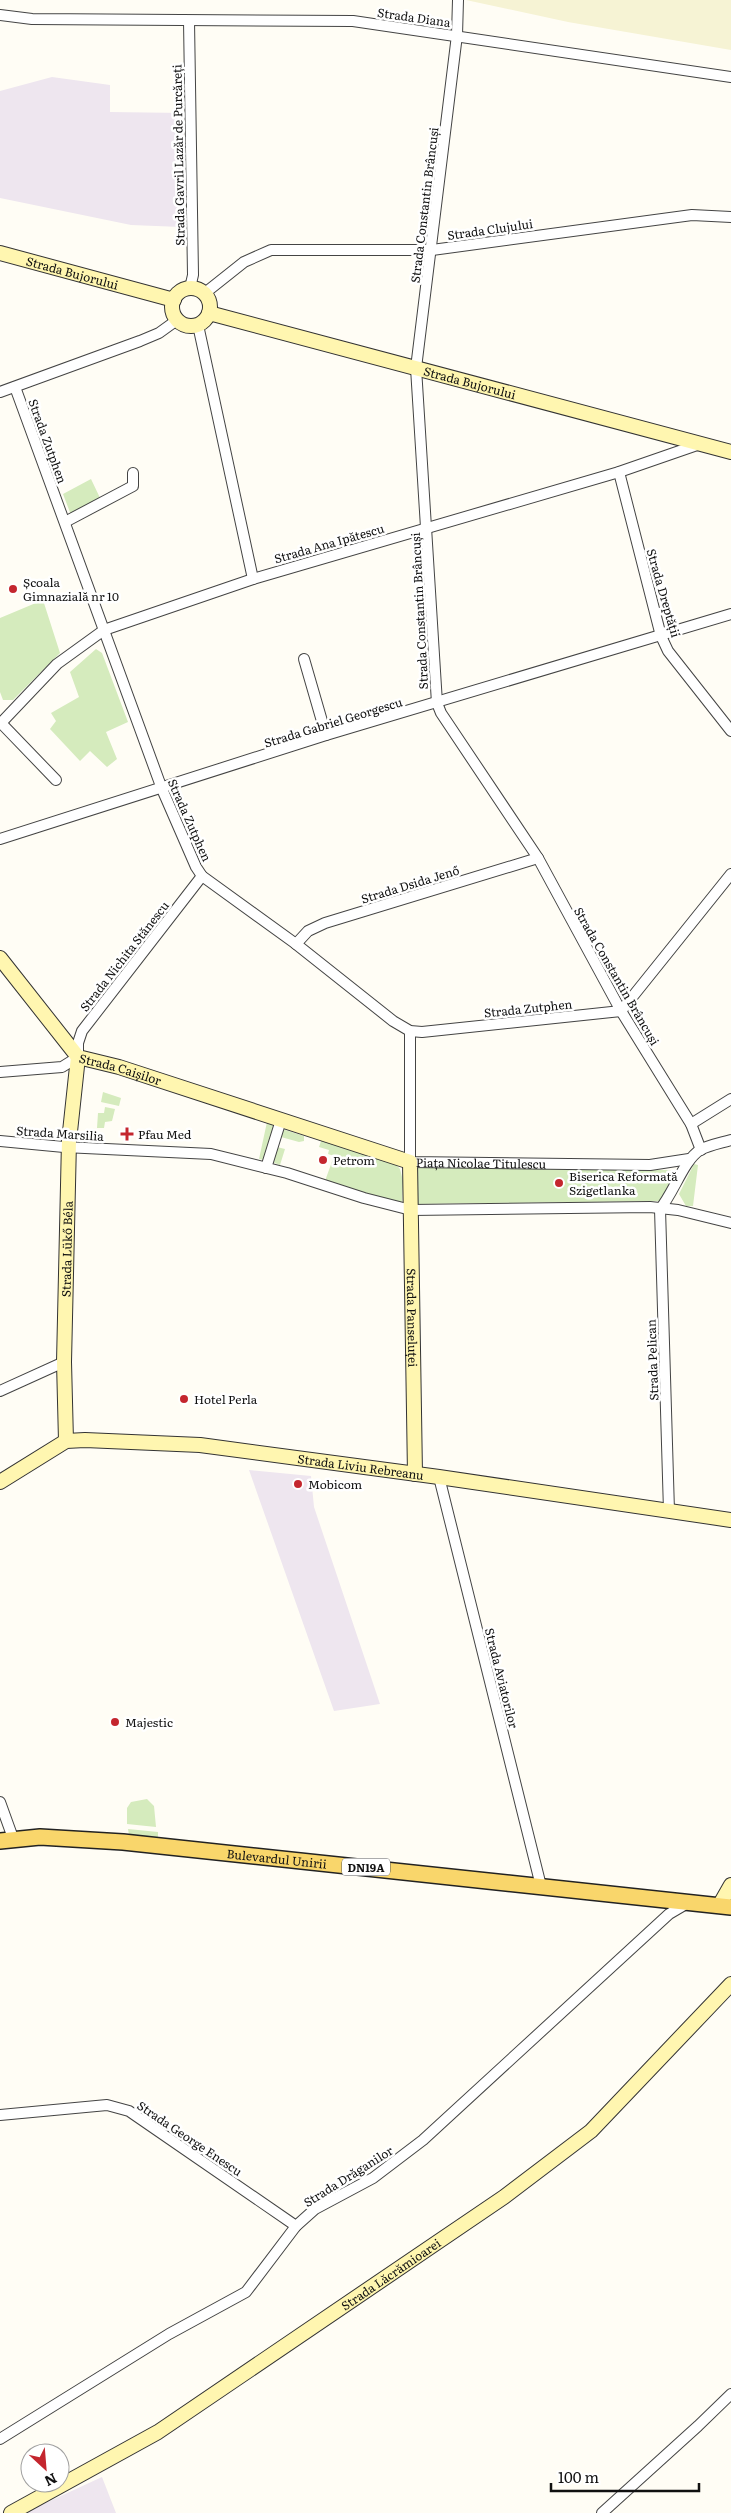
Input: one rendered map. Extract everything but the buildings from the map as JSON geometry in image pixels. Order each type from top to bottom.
[{"type":"main road","name":"Strada Bujorului","points":[[0,253],[174,300]]},
{"type":"main road","points":[[190,288],[205,293],[210,302],[209,313],[198,324],[187,325],[178,320],[173,310],[174,300],[180,291],[190,288]]},
{"type":"main road","name":"Strada Bujorului","points":[[209,313],[731,452]]},
{"type":"main road","name":"Strada Caișilor","points":[[0,958],[78,1057],[119,1067],[281,1120]]},
{"type":"main road","name":"Strada Lükő Béla","points":[[66,1441],[64,1362],[69,1148],[78,1057]]},
{"type":"main road","name":"Piața Nicolae Titulescu","points":[[281,1120],[410,1162]]},
{"type":"main road","name":"Strada Panseluței","points":[[410,1162],[415,1474]]},
{"type":"main road","name":"Strada Liviu Rebreanu","points":[[66,1441],[85,1440],[200,1445],[439,1477],[731,1520]]},
{"type":"main road","points":[[0,1482],[66,1441]]},
{"type":"main road","name":"Bulevardul Unirii","points":[[6,1840],[40,1837],[123,1842],[725,1906]]},
{"type":"main road","points":[[725,1906],[731,1885]]},
{"type":"main road","name":"Strada Lăcrămioarei","points":[[13,2513],[158,2432],[504,2198],[591,2131],[731,1984]]},
{"type":"street","name":"Strada Constantin Brâncuși","points":[[458,0],[457,36],[416,368],[437,703],[441,713],[538,858],[621,1011],[691,1124],[701,1150]]},
{"type":"street","name":"Strada Diana","points":[[0,15],[32,19],[326,20],[457,36],[731,77]]},
{"type":"street","name":"Strada Gavril Lazăr de Purcăreți","points":[[189,21],[193,275],[190,288]]},
{"type":"street","name":"Strada Clujului","points":[[205,293],[244,262],[271,250],[432,250],[692,215],[731,217]]},
{"type":"street","points":[[0,392],[140,341],[159,333],[178,320]]},
{"type":"street","points":[[198,324],[253,579]]},
{"type":"street","points":[[0,384],[15,387]]},
{"type":"street","name":"Strada Zutphen","points":[[15,387],[162,789],[202,876],[296,944],[393,1021],[410,1031],[422,1032],[621,1011]]},
{"type":"street","name":"Strada Ana Ipătescu","points":[[1,724],[58,664],[104,630],[253,579],[619,472],[697,444]]},
{"type":"street","name":"Strada Dreptății","points":[[619,472],[661,636],[668,651],[731,731]]},
{"type":"street","points":[[65,522],[133,486],[133,473]]},
{"type":"street","name":"Strada Gabriel Georgescu","points":[[0,839],[162,789],[326,735],[731,614]]},
{"type":"street","points":[[304,659],[326,735]]},
{"type":"street","points":[[1,724],[56,780]]},
{"type":"street","name":"Strada Dsida Jenő","points":[[296,944],[308,931],[325,924],[538,858]]},
{"type":"street","points":[[621,1011],[731,874]]},
{"type":"street","name":"Strada Nichita Stănescu","points":[[78,1057],[78,1044],[89,1022],[202,876]]},
{"type":"street","points":[[410,1031],[410,1162]]},
{"type":"street","points":[[0,1072],[62,1066],[78,1057]]},
{"type":"street","points":[[691,1124],[731,1099]]},
{"type":"street","points":[[281,1120],[266,1168],[411,1210],[660,1208],[678,1210],[731,1224]]},
{"type":"street","points":[[660,1208],[670,1196],[689,1160],[701,1150],[731,1140]]},
{"type":"street","name":"Strada Marsilia","points":[[0,1141],[69,1148],[211,1154],[266,1168]]},
{"type":"street","name":"Piața Nicolae Titulescu","points":[[410,1162],[650,1165],[689,1160]]},
{"type":"street","name":"Strada Pelican","points":[[660,1208],[669,1511]]},
{"type":"street","points":[[0,1391],[64,1362]]},
{"type":"street","name":"Strada Aviatorilor","points":[[439,1477],[541,1886]]},
{"type":"street","points":[[0,1802],[6,1840]]},
{"type":"street","name":"Strada Drăganilor","points":[[0,2439],[169,2334],[246,2292],[255,2283],[281,2243],[315,2209],[372,2178],[423,2140],[669,1914],[689,1903]]},
{"type":"street","name":"Strada George Enescu","points":[[0,2115],[107,2105],[129,2111],[296,2226]]},
{"type":"street","points":[[602,2513],[731,2394]]},
{"type":"shaded area","points":[[466,0],[731,0],[731,50],[568,22]]},
{"type":"shaded area","points":[[52,77],[110,85],[110,112],[184,113],[181,227],[131,225],[0,198],[0,91]]},
{"type":"shaded area","name":"Mobicom","points":[[249,1470],[311,1476],[314,1507],[380,1704],[334,1711]]},
{"type":"shaded area","points":[[102,2477],[116,2513],[24,2513],[70,2493]]},
{"type":"green space","points":[[91,479],[101,500],[71,515],[63,494]]},
{"type":"green space","points":[[43,600],[60,653],[13,700],[3,700],[0,692],[0,618]]},
{"type":"green space","points":[[96,649],[102,653],[128,722],[106,732],[117,759],[107,767],[90,751],[80,761],[50,729],[56,721],[51,713],[79,697],[70,672]]},
{"type":"green space","points":[[103,1092],[121,1098],[119,1106],[101,1102]]},
{"type":"green space","points":[[105,1107],[115,1109],[112,1121],[105,1122],[104,1128],[97,1128],[98,1113],[104,1113]]},
{"type":"green space","points":[[267,1122],[275,1127],[264,1160],[259,1159]]},
{"type":"green space","points":[[282,1129],[304,1136],[304,1141],[299,1142],[281,1137]]},
{"type":"green space","points":[[321,1141],[389,1157],[400,1169],[403,1181],[402,1204],[325,1181],[334,1156],[328,1154],[329,1150],[319,1147]]},
{"type":"green space","points":[[277,1147],[285,1149],[280,1165],[272,1162]]},
{"type":"green space","points":[[694,1164],[698,1165],[693,1206],[686,1206],[679,1194]]},
{"type":"green space","points":[[416,1167],[666,1170],[673,1171],[676,1175],[660,1201],[417,1204]]},
{"type":"green space","points":[[147,1799],[154,1806],[156,1827],[127,1824],[127,1808],[131,1802]]},
{"type":"green space","points":[[128,1829],[158,1832],[158,1838],[129,1835]]},
{"type":"place","name":"Școala Gimnazială nr 10","points":[[13,589]]},
{"type":"place","name":"Pfau Med","points":[[127,1134]]},
{"type":"place","name":"Petrom","points":[[323,1160]]},
{"type":"place","name":"Biserica Reformată Szigetlanka","points":[[559,1183]]},
{"type":"place","name":"Hotel Perla","points":[[184,1399]]},
{"type":"place","name":"Mobicom","points":[[298,1484]]},
{"type":"place","name":"Majestic","points":[[115,1722]]}]
